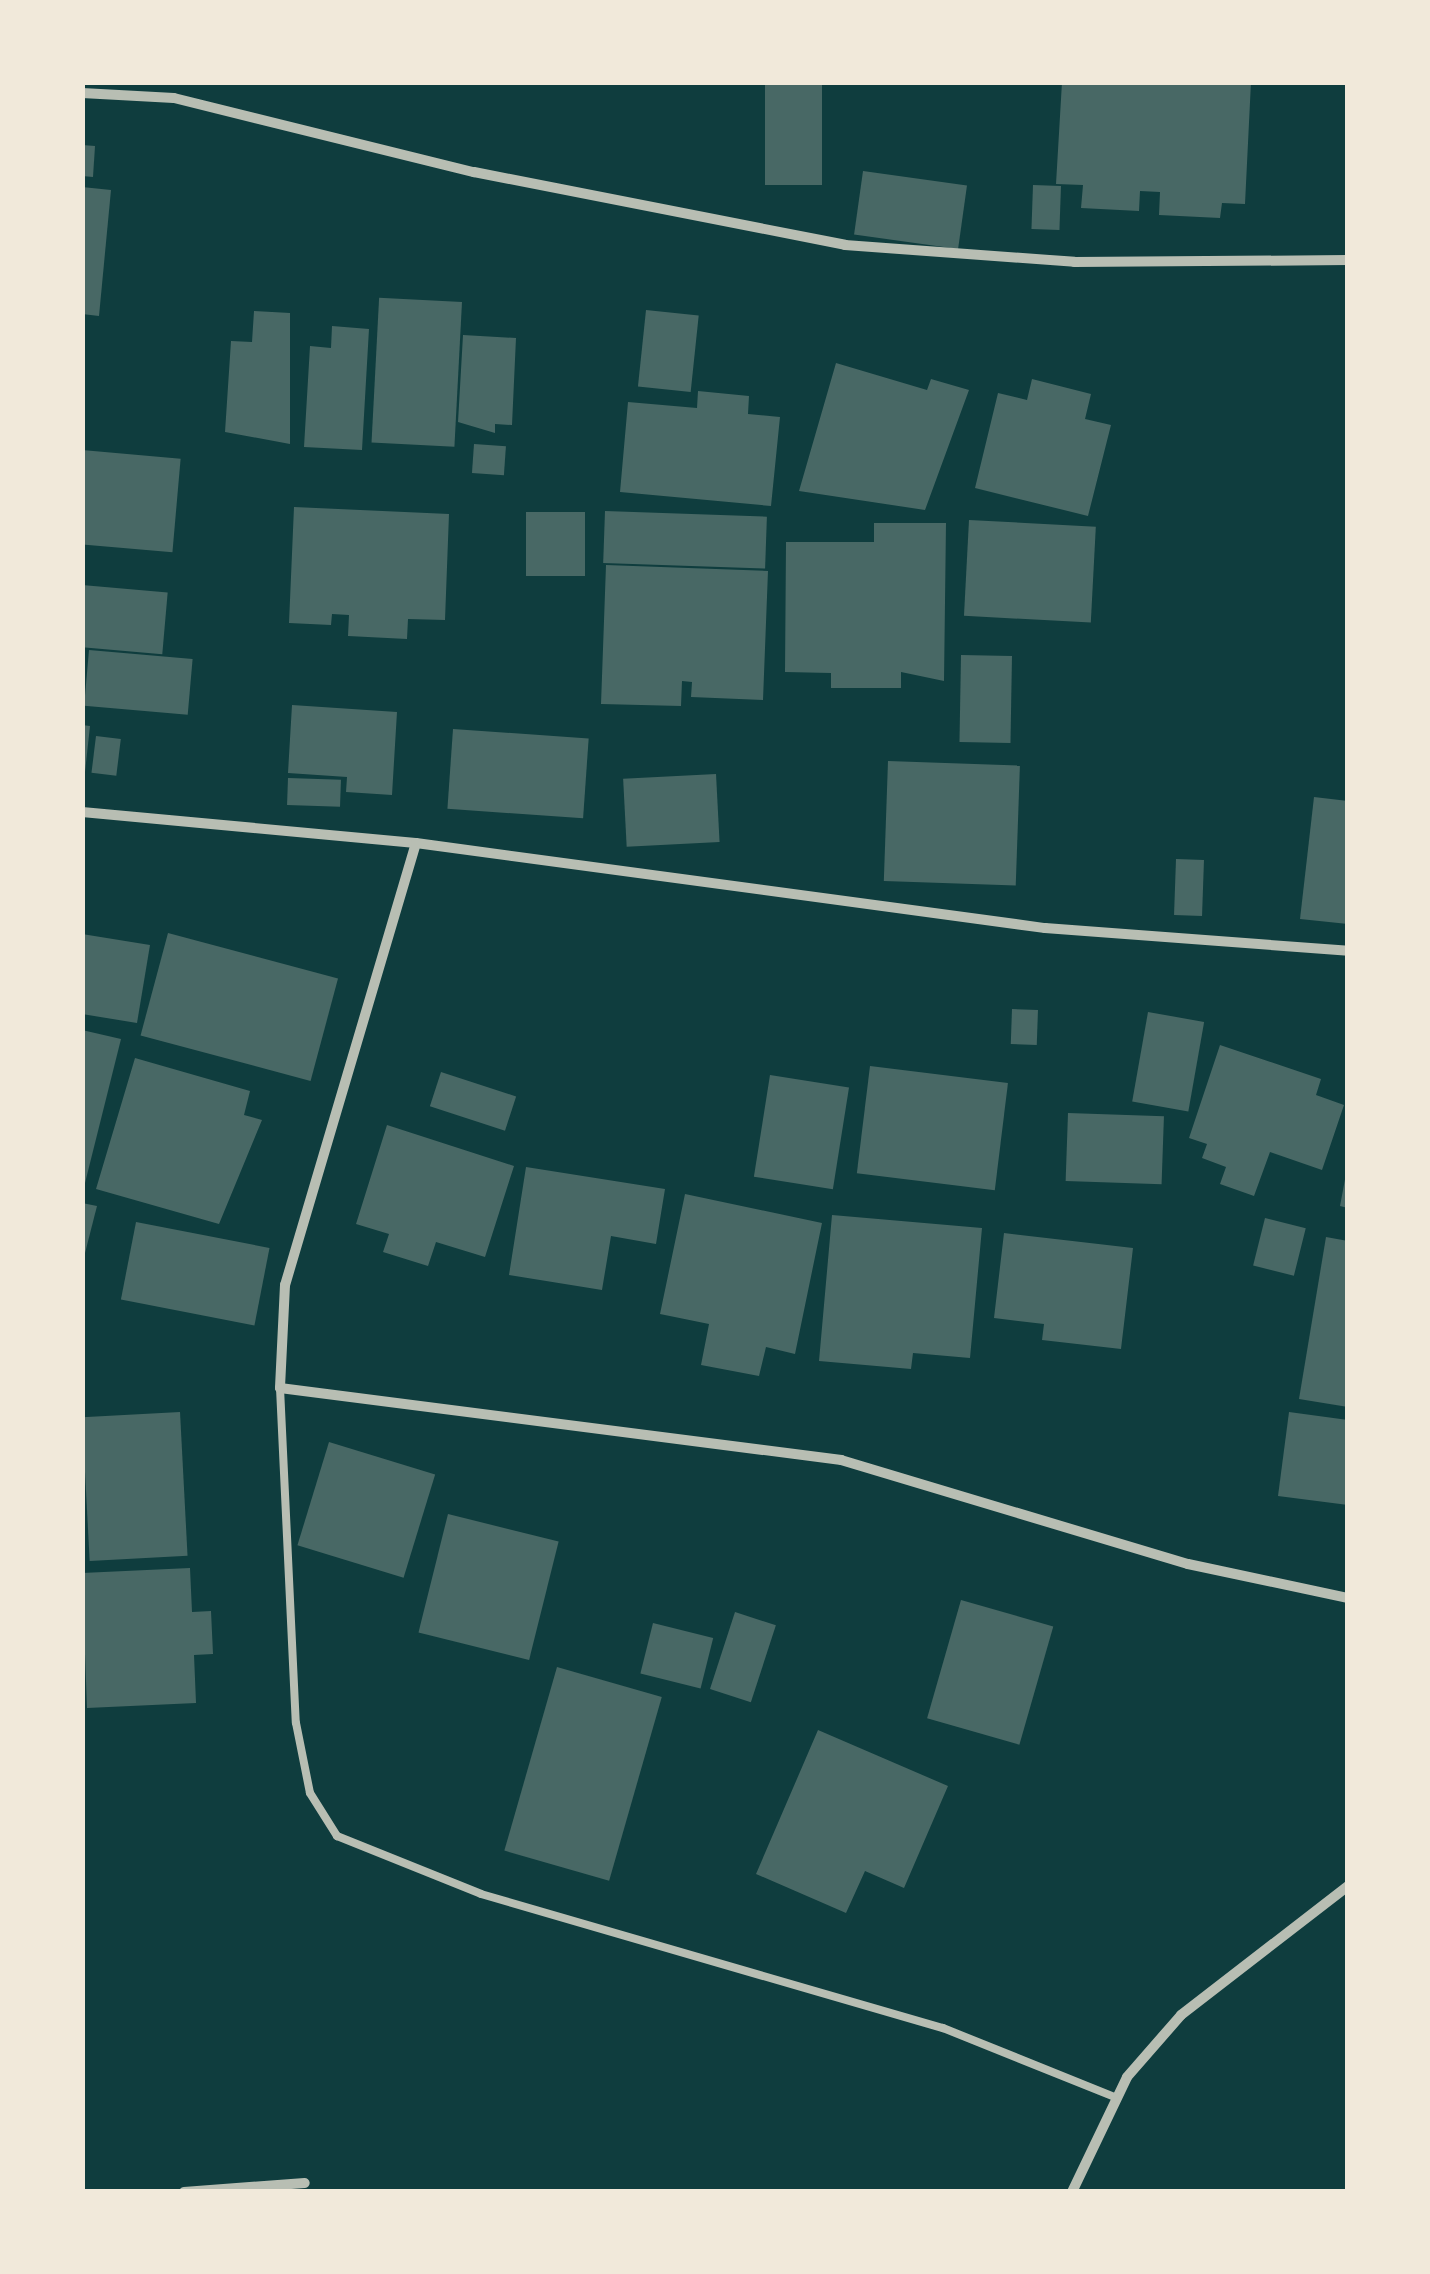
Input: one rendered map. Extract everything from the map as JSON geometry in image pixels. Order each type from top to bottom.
[{"type":"street","points":[[82,93],[174,98],[474,172],[845,245],[1074,262],[1348,260]]},
{"type":"street","points":[[82,812],[416,843],[1045,928],[1348,951]]},
{"type":"street","points":[[416,843],[285,1284],[280,1388],[841,1460],[1188,1564],[1348,1598]]},
{"type":"street","points":[[1072,2192],[1117,2098],[1181,2015],[1348,1886]]},
{"type":"street","points":[[184,2192],[304,2183]]},
{"type":"lane","points":[[280,1388],[296,1723],[310,1793],[337,1836],[481,1894],[943,2028],[1117,2098]]},
{"type":"building","points":[[765,82],[822,82],[822,185],[765,185]]},
{"type":"building","points":[[1062,82],[1251,82],[1245,204],[1222,203],[1220,218],[1159,215],[1160,192],[1140,191],[1139,211],[1081,208],[1083,185],[1056,184]]},
{"type":"building","points":[[82,145],[95,146],[93,177],[82,176]]},
{"type":"building","points":[[863,171],[967,186],[958,249],[854,234]]},
{"type":"building","points":[[1033,185],[1061,186],[1059,230],[1031,229]]},
{"type":"building","points":[[82,187],[111,190],[99,316],[82,314]]},
{"type":"building","points":[[379,298],[462,302],[454,447],[372,442]]},
{"type":"building","points":[[646,310],[699,316],[691,392],[638,387]]},
{"type":"building","points":[[254,311],[290,313],[290,444],[225,432],[231,341],[252,342]]},
{"type":"building","points":[[332,326],[369,329],[362,450],[304,447],[310,346],[331,348]]},
{"type":"building","points":[[463,335],[516,338],[512,425],[495,424],[495,433],[458,422]]},
{"type":"building","points":[[836,363],[927,390],[931,379],[969,390],[925,510],[799,491]]},
{"type":"building","points":[[1032,379],[1091,394],[1085,419],[1111,425],[1088,516],[975,488],[998,393],[1027,400]]},
{"type":"building","points":[[698,391],[749,396],[748,414],[780,417],[771,506],[620,492],[628,402],[697,408]]},
{"type":"building","points":[[474,444],[506,446],[504,475],[472,473]]},
{"type":"building","points":[[82,450],[181,459],[172,552],[82,544]]},
{"type":"building","points":[[294,507],[449,514],[445,620],[408,619],[407,639],[348,636],[349,615],[332,614],[331,625],[289,623]]},
{"type":"building","points":[[605,511],[767,517],[765,569],[603,563]]},
{"type":"building","points":[[526,512],[585,512],[585,576],[526,576]]},
{"type":"building","points":[[969,520],[1096,527],[1091,623],[964,616]]},
{"type":"building","points":[[874,523],[946,523],[944,681],[901,672],[901,688],[831,688],[831,673],[785,672],[786,542],[874,542]]},
{"type":"building","points":[[606,565],[768,571],[763,700],[691,697],[692,682],[682,681],[681,706],[601,704]]},
{"type":"building","points":[[82,585],[168,592],[162,654],[82,647]]},
{"type":"building","points":[[89,650],[193,659],[188,715],[84,706]]},
{"type":"building","points":[[961,655],[1012,656],[1010,743],[959,742]]},
{"type":"building","points":[[292,705],[397,712],[392,795],[346,792],[347,777],[288,773]]},
{"type":"building","points":[[82,725],[90,726],[85,772],[82,772]]},
{"type":"building","points":[[453,729],[589,738],[583,818],[447,809]]},
{"type":"building","points":[[96,736],[121,739],[116,776],[91,773]]},
{"type":"building","points":[[888,761],[1020,766],[1016,886],[884,881]]},
{"type":"building","points":[[716,774],[720,842],[627,847],[623,779]]},
{"type":"building","points":[[288,778],[341,780],[340,807],[287,805]]},
{"type":"building","points":[[1314,797],[1348,801],[1348,924],[1300,919]]},
{"type":"building","points":[[1176,859],[1204,860],[1202,916],[1174,915]]},
{"type":"building","points":[[168,933],[338,979],[311,1081],[141,1035]]},
{"type":"building","points":[[82,934],[150,945],[137,1023],[82,1014]]},
{"type":"building","points":[[1012,1009],[1038,1010],[1037,1045],[1011,1044]]},
{"type":"building","points":[[1148,1012],[1204,1022],[1188,1112],[1132,1102]]},
{"type":"building","points":[[82,1030],[121,1039],[84,1187],[82,1187]]},
{"type":"building","points":[[1220,1045],[1321,1079],[1316,1095],[1344,1105],[1322,1170],[1270,1152],[1254,1196],[1220,1184],[1226,1167],[1202,1158],[1207,1144],[1189,1138]]},
{"type":"building","points":[[135,1058],[250,1091],[244,1115],[262,1120],[219,1224],[96,1189]]},
{"type":"building","points":[[870,1066],[1008,1083],[995,1190],[857,1173]]},
{"type":"building","points":[[441,1072],[516,1096],[505,1131],[430,1106]]},
{"type":"building","points":[[770,1075],[849,1088],[833,1189],[754,1177]]},
{"type":"building","points":[[1068,1113],[1164,1116],[1162,1184],[1066,1181]]},
{"type":"building","points":[[387,1125],[514,1166],[485,1257],[436,1242],[428,1266],[383,1252],[389,1234],[356,1224]]},
{"type":"building","points":[[526,1167],[665,1189],[656,1244],[611,1236],[602,1290],[509,1275]]},
{"type":"building","points":[[1348,1174],[1348,1208],[1340,1206]]},
{"type":"building","points":[[685,1194],[822,1223],[795,1354],[766,1347],[759,1376],[701,1365],[709,1324],[660,1314]]},
{"type":"building","points":[[82,1203],[97,1206],[84,1257],[82,1257]]},
{"type":"building","points":[[832,1215],[982,1228],[970,1358],[913,1353],[911,1369],[819,1361]]},
{"type":"building","points":[[1265,1218],[1306,1228],[1294,1276],[1253,1266]]},
{"type":"building","points":[[136,1222],[270,1248],[254,1325],[121,1300]]},
{"type":"building","points":[[1004,1233],[1133,1248],[1121,1349],[1042,1340],[1044,1324],[994,1318]]},
{"type":"building","points":[[1326,1237],[1348,1241],[1348,1407],[1299,1399]]},
{"type":"building","points":[[180,1412],[188,1556],[90,1561],[82,1417]]},
{"type":"building","points":[[1289,1412],[1348,1420],[1348,1505],[1278,1496]]},
{"type":"building","points":[[329,1442],[435,1474],[404,1578],[297,1545]]},
{"type":"building","points":[[448,1514],[559,1542],[529,1660],[418,1632]]},
{"type":"building","points":[[190,1568],[192,1612],[211,1611],[213,1654],[194,1655],[196,1703],[87,1708],[82,1573]]},
{"type":"building","points":[[961,1600],[1053,1626],[1019,1745],[927,1718]]},
{"type":"building","points":[[735,1612],[776,1625],[751,1702],[710,1689]]},
{"type":"building","points":[[653,1623],[713,1638],[701,1688],[640,1673]]},
{"type":"building","points":[[557,1667],[662,1697],[609,1881],[504,1851]]},
{"type":"building","points":[[818,1730],[948,1786],[904,1888],[865,1871],[846,1913],[756,1874]]}]
